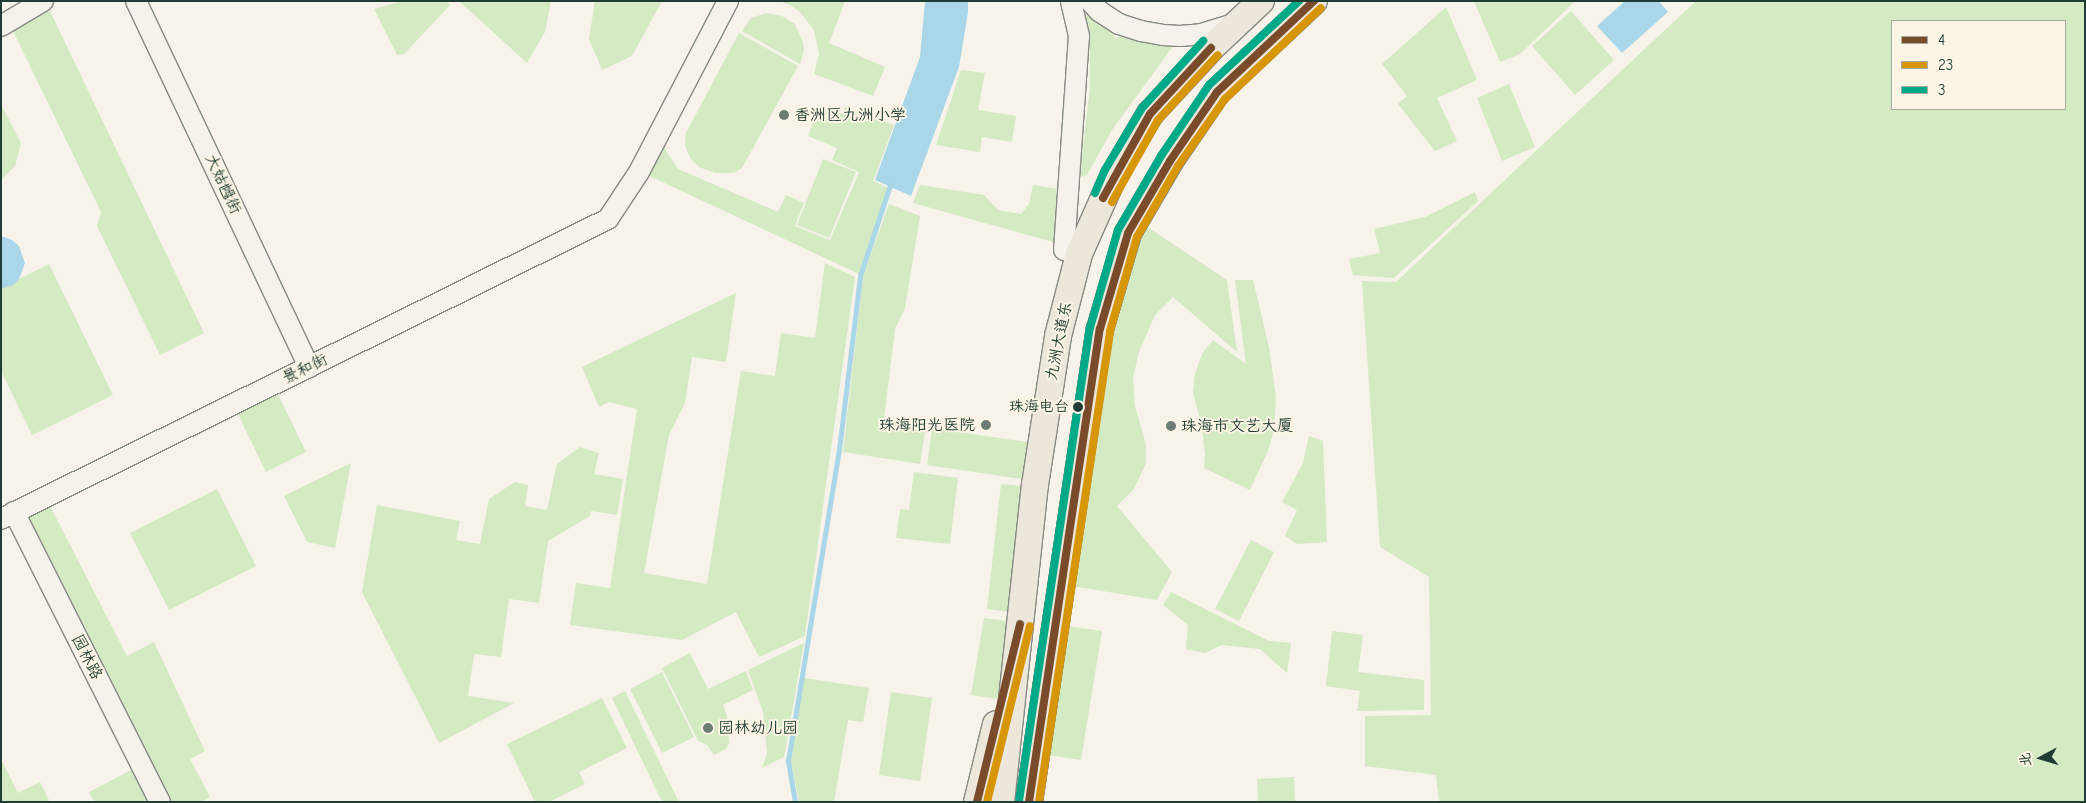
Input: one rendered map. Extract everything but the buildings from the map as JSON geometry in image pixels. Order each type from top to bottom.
[{"type":"main road","name":"九洲大道东","points":[[1001,802],[1035,485],[1058,336],[1079,254],[1114,175],[1150,114],[1236,23],[1261,1]]},
{"type":"main road","points":[[1029,802],[1100,329],[1128,233],[1170,161],[1217,92],[1314,1]]},
{"type":"main road","points":[[976,802],[1022,618]]},
{"type":"street","points":[[1,26],[43,1]]},
{"type":"street","name":"大姑乸街","points":[[136,1],[309,367]]},
{"type":"street","name":"景和街","points":[[8,515],[608,219],[638,172],[728,1]]},
{"type":"street","points":[[1064,250],[1079,36],[1071,1]]},
{"type":"street","points":[[1090,1],[1099,11],[1119,24],[1163,35],[1201,34],[1236,23]]},
{"type":"street","name":"园林路","points":[[8,515],[160,802]]},
{"type":"green space","points":[[403,1],[447,1],[450,5],[404,54],[397,55],[374,9]]},
{"type":"green space","points":[[459,1],[551,1],[545,32],[527,63]]},
{"type":"green space","points":[[595,1],[662,1],[632,56],[602,70],[589,39]]},
{"type":"green space","points":[[779,1],[845,1],[829,43],[885,67],[873,96],[814,74],[819,54],[814,30],[799,11]]},
{"type":"green space","points":[[1474,1],[1575,1],[1520,54],[1500,62]]},
{"type":"green space","points":[[1696,1],[2085,1],[2085,802],[1439,802],[1436,775],[1365,766],[1365,716],[1431,715],[1429,577],[1380,547],[1362,281],[1396,282]]},
{"type":"green space","points":[[1446,7],[1477,80],[1437,98],[1457,141],[1435,151],[1398,104],[1407,96],[1382,64]]},
{"type":"green space","points":[[50,11],[204,333],[160,355],[97,226],[101,212],[13,31]]},
{"type":"green space","points":[[1571,11],[1614,60],[1575,95],[1532,46]]},
{"type":"green space","points":[[766,13],[782,16],[795,24],[803,42],[804,50],[800,64],[742,31],[751,18]]},
{"type":"green space","points":[[1088,13],[1108,27],[1116,38],[1124,34],[1158,44],[1176,42],[1112,130],[1087,175],[1082,177],[1080,173],[1090,88],[1090,50],[1085,17]]},
{"type":"green space","points":[[739,33],[798,66],[742,168],[734,173],[715,173],[699,167],[690,158],[685,145],[686,133]]},
{"type":"green space","points":[[961,70],[985,73],[978,110],[1016,116],[1012,142],[982,137],[980,152],[936,145]]},
{"type":"green space","points":[[1509,84],[1535,147],[1502,161],[1477,98]]},
{"type":"green space","points":[[1,104],[21,143],[15,166],[1,180]]},
{"type":"green space","points":[[819,105],[842,114],[845,107],[894,125],[873,181],[888,188],[859,274],[641,172],[665,139],[665,149],[678,169],[778,212],[786,195],[804,203],[795,226],[830,240],[859,172],[832,160],[837,148],[808,136]]},
{"type":"green space","points":[[823,159],[856,172],[829,238],[797,225]]},
{"type":"green space","points":[[920,185],[984,195],[998,210],[1021,214],[1029,204],[1033,185],[1064,190],[1060,244],[913,203]]},
{"type":"green space","points":[[1475,192],[1478,201],[1394,278],[1353,275],[1349,259],[1380,253],[1374,229],[1425,217]]},
{"type":"green space","points":[[889,204],[920,216],[905,308],[895,329],[884,419],[926,424],[920,464],[843,452],[863,276]]},
{"type":"green space","points":[[1140,222],[1227,280],[1237,352],[1173,297],[1155,315],[1139,352],[1133,378],[1135,406],[1146,445],[1146,463],[1134,489],[1117,506],[1172,572],[1157,600],[1066,585],[1105,331]]},
{"type":"green space","points":[[825,263],[855,277],[805,636],[759,657],[736,612],[682,640],[570,625],[576,583],[610,588],[637,409],[609,402],[599,407],[582,367],[736,293],[726,362],[692,357],[685,403],[669,435],[644,573],[707,584],[741,371],[775,376],[781,333],[815,338]]},
{"type":"green space","points":[[49,264],[113,395],[32,435],[1,371],[1,288]]},
{"type":"green space","points":[[1235,280],[1253,280],[1269,347],[1276,397],[1274,430],[1268,451],[1250,490],[1204,468],[1205,454],[1202,428],[1193,392],[1195,373],[1203,352],[1213,340],[1246,364]]},
{"type":"green space","points":[[274,386],[306,452],[266,472],[234,406]]},
{"type":"green space","points":[[932,428],[1034,443],[1029,480],[927,465]]},
{"type":"green space","points":[[1309,436],[1323,441],[1327,542],[1297,544],[1285,536],[1297,510],[1282,502],[1303,463]]},
{"type":"green space","points":[[580,447],[599,453],[594,474],[623,479],[617,515],[591,511],[590,516],[548,541],[539,603],[509,599],[501,657],[474,654],[468,696],[514,703],[439,743],[362,592],[377,505],[460,521],[456,540],[480,544],[489,499],[515,482],[528,485],[525,506],[547,510],[557,464]]},
{"type":"green space","points":[[351,463],[335,548],[307,542],[284,496]]},
{"type":"green space","points":[[914,472],[958,478],[950,544],[896,538],[900,509],[909,510]]},
{"type":"green space","points":[[1001,484],[1031,487],[1016,613],[987,609]]},
{"type":"green space","points":[[217,489],[256,566],[169,610],[130,533]]},
{"type":"green space","points":[[47,500],[127,656],[154,642],[205,751],[190,759],[210,797],[201,802],[167,802],[19,513]]},
{"type":"green space","points":[[1251,540],[1274,552],[1239,621],[1215,609]]},
{"type":"green space","points":[[1171,592],[1269,641],[1291,643],[1287,673],[1260,649],[1222,645],[1205,653],[1186,649],[1188,625],[1163,605]]},
{"type":"green space","points":[[984,618],[1015,622],[997,699],[971,695]]},
{"type":"green space","points":[[1061,625],[1102,631],[1081,760],[1041,754]]},
{"type":"green space","points":[[1332,631],[1363,635],[1358,672],[1424,680],[1424,710],[1357,711],[1360,691],[1326,686]]},
{"type":"green space","points":[[804,643],[784,757],[762,768],[767,754],[763,712],[748,670]]},
{"type":"green space","points":[[690,653],[708,689],[746,671],[753,690],[723,705],[727,716],[729,744],[726,749],[714,755],[707,745],[698,741],[662,668]]},
{"type":"green space","points":[[662,672],[694,737],[662,753],[630,689]]},
{"type":"green space","points":[[804,678],[869,688],[863,722],[848,720],[834,802],[799,802],[791,762]]},
{"type":"green space","points":[[625,691],[679,802],[662,802],[612,698]]},
{"type":"green space","points":[[891,692],[932,698],[920,781],[879,775]]},
{"type":"green space","points":[[602,698],[627,748],[579,772],[585,784],[549,802],[535,802],[507,744]]},
{"type":"green space","points":[[1,759],[18,793],[40,782],[50,802],[1,802]]},
{"type":"green space","points":[[137,767],[152,798],[145,802],[94,802],[89,792]]},
{"type":"green space","points":[[1294,777],[1295,802],[1258,802],[1257,779]]},
{"type":"water","points":[[925,1],[968,1],[968,12],[959,67],[911,196],[875,180],[920,57]]},
{"type":"water","points":[[1625,1],[1659,1],[1668,12],[1622,53],[1597,26]]},
{"type":"water","points":[[1,236],[12,240],[19,246],[25,263],[19,279],[13,285],[1,289]]},
{"type":"waterway","points":[[795,802],[788,761],[839,450],[860,276],[891,182]]},
{"type":"transit line","name":"3","points":[[1019,801],[1090,328],[1118,230],[1161,156],[1209,85],[1299,1]]},
{"type":"transit line","name":"4","points":[[1029,802],[1100,329],[1128,233],[1170,161],[1217,92],[1314,1]]},
{"type":"transit line","name":"23","points":[[1039,802],[1110,331],[1137,237],[1178,166],[1225,99],[1321,8]]},
{"type":"transit line","name":"3","points":[[1095,193],[1105,170],[1142,108],[1203,41]]},
{"type":"transit line","name":"4","points":[[1103,198],[1150,114],[1211,48]]},
{"type":"transit line","name":"23","points":[[1112,202],[1158,120],[1218,55]]},
{"type":"transit line","name":"4","points":[[977,802],[1020,624]]},
{"type":"transit line","name":"23","points":[[987,802],[1030,626]]},
{"type":"place","name":"香洲区九洲小学","points":[[784,115]]},
{"type":"place","name":"珠海电台","points":[[1078,407]]},
{"type":"place","name":"珠海阳光医院","points":[[986,425]]},
{"type":"place","name":"珠海市文艺大厦","points":[[1171,426]]},
{"type":"place","name":"园林幼儿园","points":[[708,728]]}]
